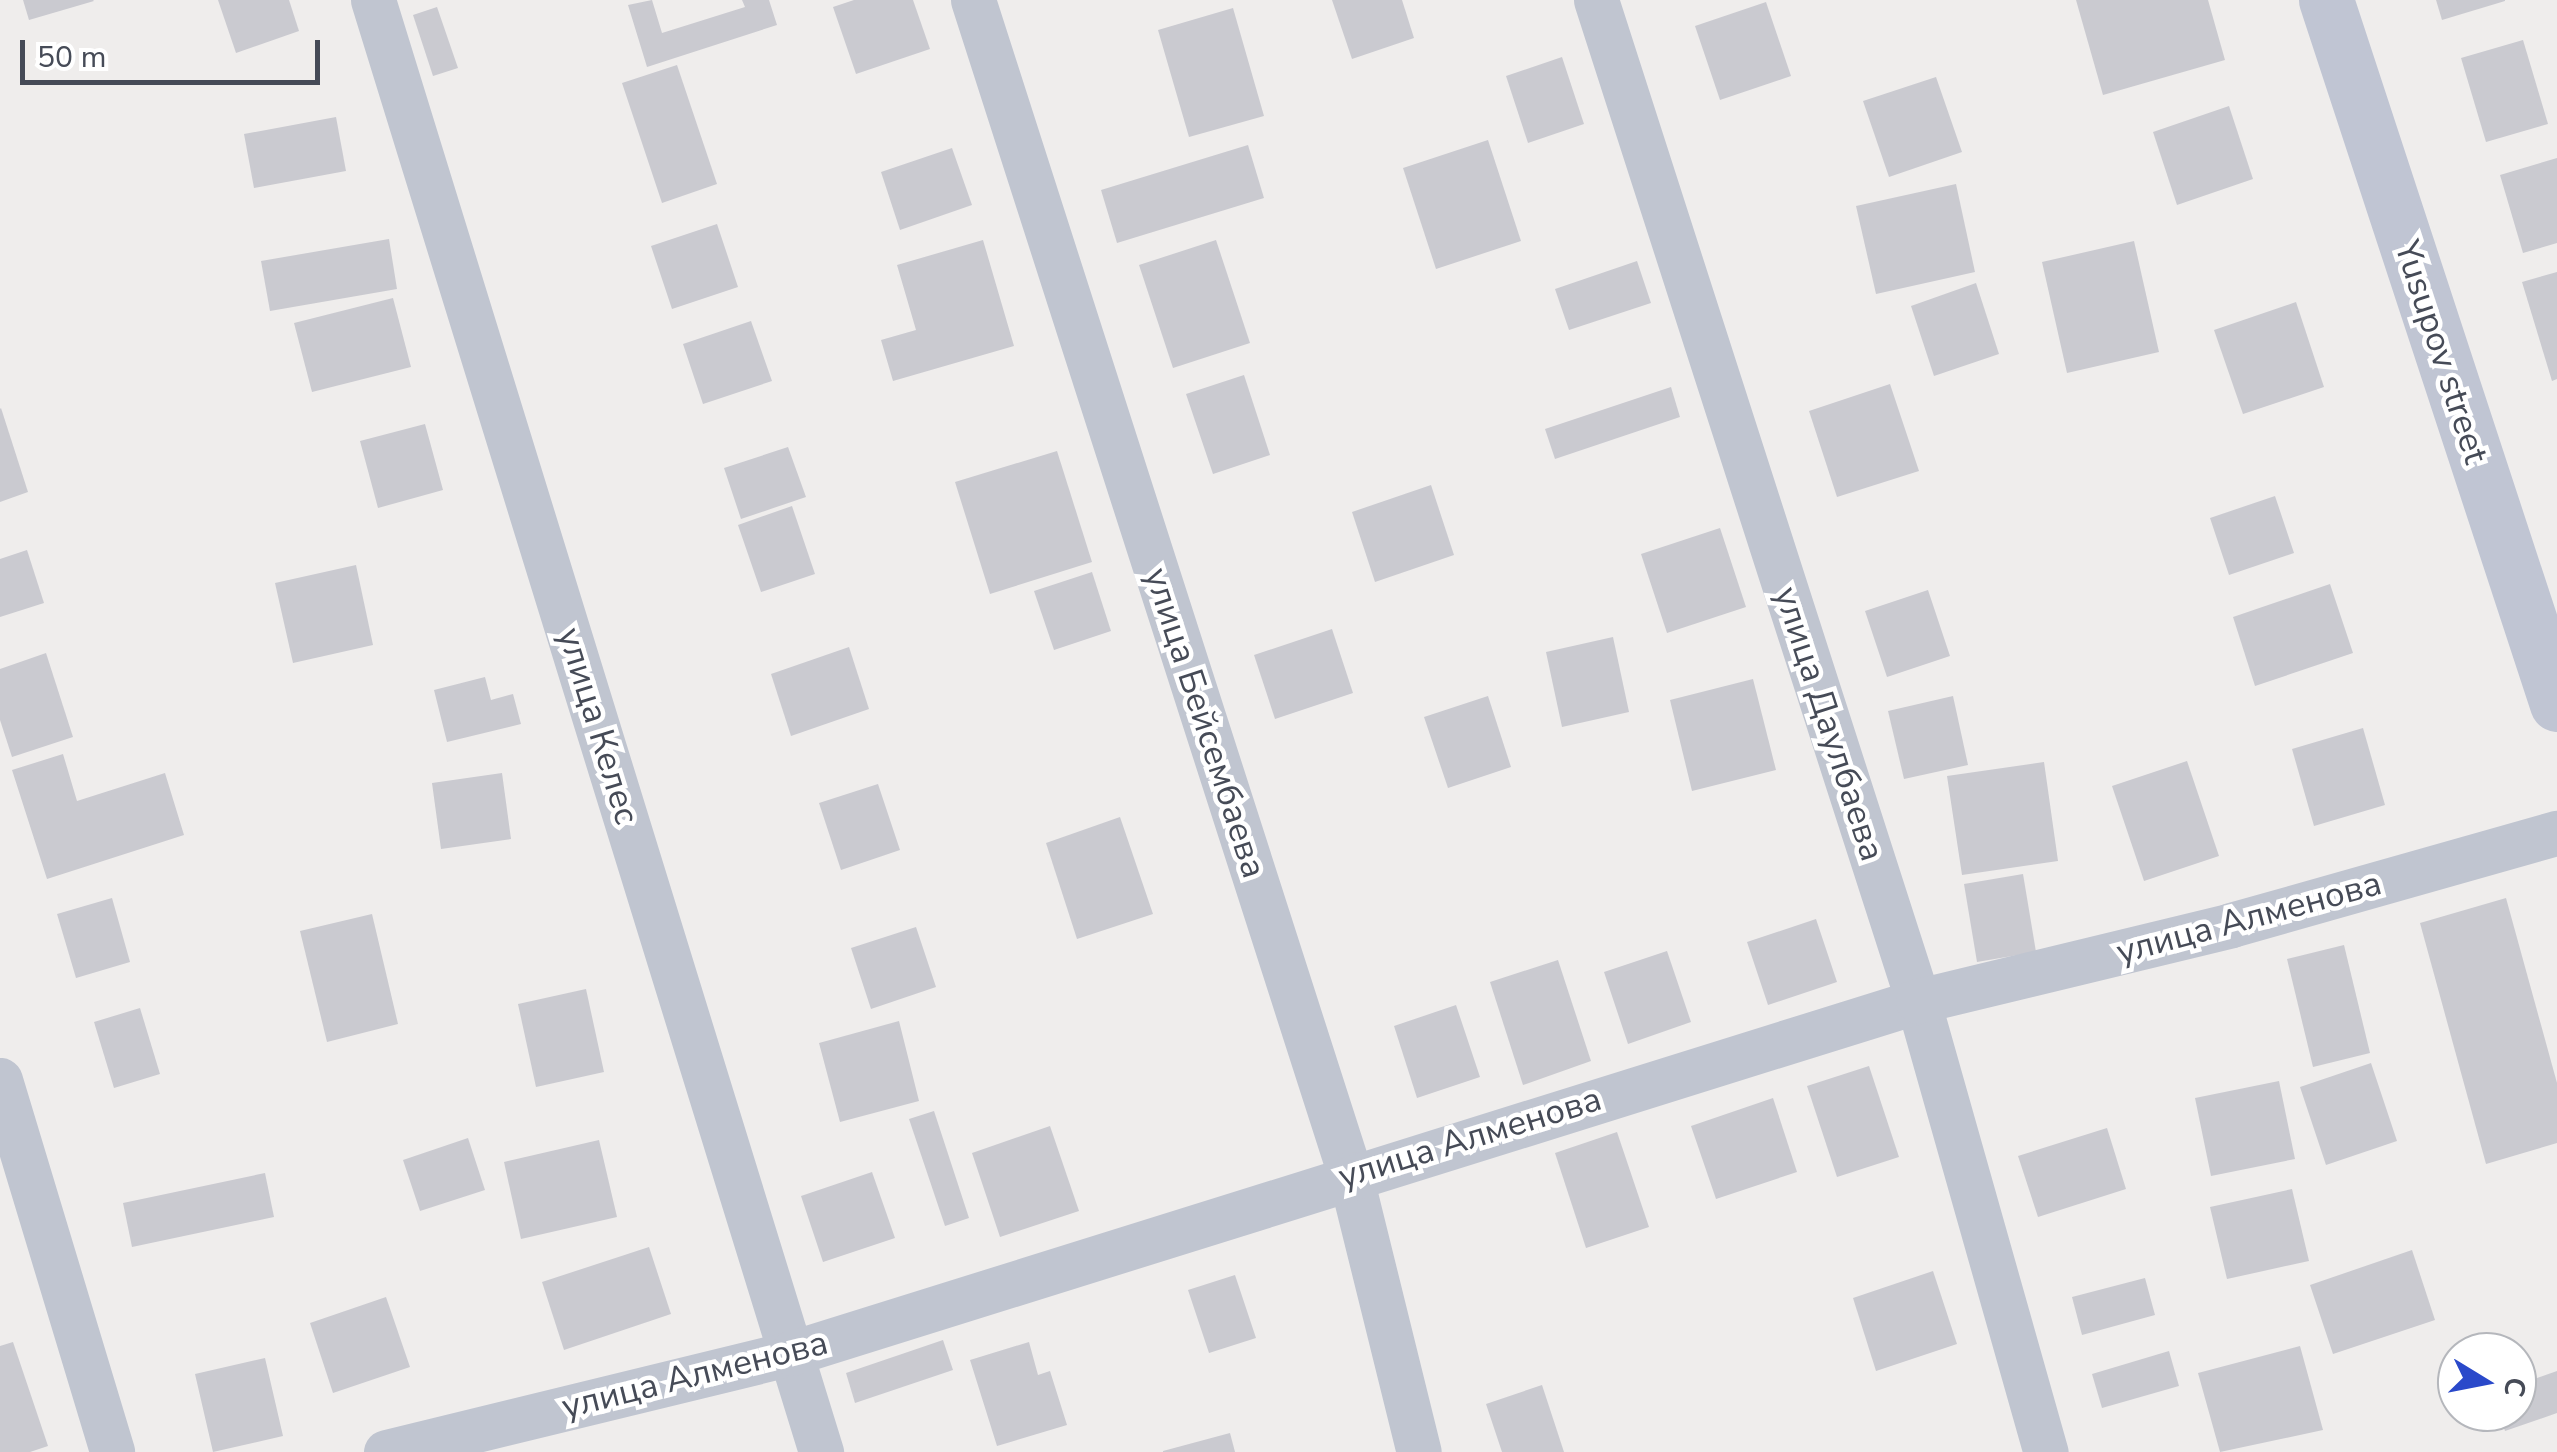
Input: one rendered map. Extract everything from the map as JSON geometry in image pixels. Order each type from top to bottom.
[{"type":"street","name":"улица Келес","points":[[373,0],[821,1452]]},
{"type":"street","name":"улица Бейсембаева","points":[[974,0],[1350,1174],[1418,1452]]},
{"type":"street","name":"улица Даулбаева","points":[[1596,0],[1918,1001],[2046,1452]]},
{"type":"street","name":"Yusupov street","points":[[2326,0],[2557,704]]},
{"type":"street","name":"улица Алменова","points":[[386,1452],[792,1353],[1350,1174],[1918,1001],[2231,925],[2557,833]]},
{"type":"street","points":[[0,1080],[112,1452]]},
{"type":"building","points":[[23,0],[93,0],[94,1],[29,20]]},
{"type":"building","points":[[218,0],[289,0],[299,31],[236,53]]},
{"type":"building","points":[[652,0],[662,33],[745,7],[742,0],[769,0],[777,25],[647,67],[628,5]]},
{"type":"building","points":[[854,0],[913,0],[930,49],[856,74],[833,7]]},
{"type":"building","points":[[1332,0],[1402,0],[1414,38],[1352,59]]},
{"type":"building","points":[[2076,0],[2208,0],[2225,60],[2103,95]]},
{"type":"building","points":[[2436,0],[2505,0],[2505,1],[2442,20]]},
{"type":"building","points":[[1766,2],[1791,76],[1720,100],[1695,26]]},
{"type":"building","points":[[437,7],[458,68],[433,76],[413,15]]},
{"type":"building","points":[[1233,8],[1264,116],[1189,137],[1158,30]]},
{"type":"building","points":[[2523,40],[2548,124],[2486,142],[2461,58]]},
{"type":"building","points":[[1562,57],[1584,124],[1528,143],[1506,76]]},
{"type":"building","points":[[677,65],[717,184],[662,203],[622,83]]},
{"type":"building","points":[[1936,77],[1962,152],[1889,177],[1863,101]]},
{"type":"building","points":[[2229,106],[2253,179],[2177,205],[2153,132]]},
{"type":"building","points":[[336,117],[346,171],[254,188],[244,134]]},
{"type":"building","points":[[1488,140],[1521,241],[1436,269],[1403,168]]},
{"type":"building","points":[[1248,145],[1264,198],[1117,243],[1101,190]]},
{"type":"building","points":[[952,148],[972,205],[900,230],[881,172]]},
{"type":"building","points":[[2557,158],[2557,243],[2523,253],[2500,175]]},
{"type":"building","points":[[1956,184],[1975,272],[1876,294],[1856,206]]},
{"type":"building","points":[[717,224],[738,287],[672,309],[651,246]]},
{"type":"building","points":[[389,239],[397,289],[270,311],[261,261]]},
{"type":"building","points":[[983,240],[1014,346],[893,381],[881,340],[916,330],[897,265]]},
{"type":"building","points":[[1216,240],[1250,343],[1173,368],[1139,265]]},
{"type":"building","points":[[2134,241],[2159,352],[2067,373],[2042,262]]},
{"type":"building","points":[[1637,261],[1651,303],[1569,330],[1555,289]]},
{"type":"building","points":[[2557,272],[2557,379],[2552,381],[2522,282]]},
{"type":"building","points":[[1976,283],[1999,354],[1934,376],[1911,306]]},
{"type":"building","points":[[393,298],[411,367],[312,392],[294,323]]},
{"type":"building","points":[[2296,302],[2324,387],[2243,414],[2214,330]]},
{"type":"building","points":[[751,321],[772,381],[703,404],[683,344]]},
{"type":"building","points":[[1244,375],[1270,455],[1213,474],[1186,394]]},
{"type":"building","points":[[1890,384],[1919,471],[1837,497],[1809,411]]},
{"type":"building","points":[[1671,387],[1680,417],[1555,459],[1545,429]]},
{"type":"building","points":[[0,409],[28,492],[0,502]]},
{"type":"building","points":[[425,424],[443,490],[378,508],[360,441]]},
{"type":"building","points":[[788,447],[806,497],[741,519],[724,468]]},
{"type":"building","points":[[1057,451],[1092,562],[990,594],[955,482]]},
{"type":"building","points":[[1431,485],[1454,555],[1375,582],[1352,512]]},
{"type":"building","points":[[2275,496],[2294,553],[2229,575],[2210,518]]},
{"type":"building","points":[[792,506],[815,574],[761,592],[738,525]]},
{"type":"building","points":[[1720,528],[1746,607],[1667,633],[1641,554]]},
{"type":"building","points":[[27,550],[44,603],[0,617],[0,559]]},
{"type":"building","points":[[356,565],[373,645],[293,663],[275,583]]},
{"type":"building","points":[[1092,572],[1111,631],[1054,650],[1034,591]]},
{"type":"building","points":[[2330,584],[2353,653],[2255,686],[2233,617]]},
{"type":"building","points":[[1928,590],[1950,656],[1887,677],[1865,611]]},
{"type":"building","points":[[1332,629],[1353,693],[1275,719],[1254,655]]},
{"type":"building","points":[[1613,637],[1629,712],[1562,727],[1546,652]]},
{"type":"building","points":[[849,647],[869,709],[791,736],[771,674]]},
{"type":"building","points":[[46,653],[73,737],[12,757],[0,720],[0,669]]},
{"type":"building","points":[[485,677],[491,700],[513,694],[521,724],[447,742],[434,690]]},
{"type":"building","points":[[1753,679],[1776,770],[1692,791],[1670,700]]},
{"type":"building","points":[[1488,696],[1511,767],[1448,788],[1424,717]]},
{"type":"building","points":[[1953,696],[1968,765],[1904,779],[1888,711]]},
{"type":"building","points":[[2363,728],[2385,805],[2314,826],[2292,749]]},
{"type":"building","points":[[63,754],[77,801],[165,773],[184,835],[47,879],[12,770]]},
{"type":"building","points":[[2187,761],[2219,856],[2144,881],[2112,786]]},
{"type":"building","points":[[2044,762],[2058,861],[1962,875],[1947,776]]},
{"type":"building","points":[[502,773],[511,839],[441,849],[432,783]]},
{"type":"building","points":[[878,784],[900,850],[841,870],[819,803]]},
{"type":"building","points":[[1120,817],[1153,914],[1077,939],[1046,843]]},
{"type":"building","points":[[2023,874],[2036,952],[1977,962],[1964,884]]},
{"type":"building","points":[[112,898],[130,962],[76,978],[57,914]]},
{"type":"building","points":[[2506,898],[2557,1083],[2557,1143],[2486,1164],[2420,923]]},
{"type":"building","points":[[372,914],[398,1024],[327,1042],[300,931]]},
{"type":"building","points":[[1816,919],[1837,982],[1768,1005],[1747,942]]},
{"type":"building","points":[[916,927],[936,987],[871,1009],[851,948]]},
{"type":"building","points":[[2344,945],[2370,1053],[2313,1067],[2287,959]]},
{"type":"building","points":[[1667,951],[1691,1022],[1628,1044],[1604,972]]},
{"type":"building","points":[[1558,960],[1591,1061],[1523,1085],[1490,982]]},
{"type":"building","points":[[586,989],[604,1072],[536,1087],[518,1004]]},
{"type":"building","points":[[1456,1005],[1480,1077],[1417,1098],[1394,1026]]},
{"type":"building","points":[[140,1008],[160,1074],[114,1088],[94,1022]]},
{"type":"building","points":[[899,1021],[919,1101],[840,1122],[819,1043]]},
{"type":"building","points":[[2371,1063],[2397,1141],[2326,1165],[2300,1087]]},
{"type":"building","points":[[1869,1066],[1899,1157],[1837,1177],[1807,1086]]},
{"type":"building","points":[[2279,1081],[2295,1159],[2211,1176],[2195,1098]]},
{"type":"building","points":[[1773,1098],[1797,1172],[1716,1199],[1691,1126]]},
{"type":"building","points":[[934,1111],[969,1218],[945,1226],[909,1119]]},
{"type":"building","points":[[1050,1126],[1079,1211],[1000,1237],[972,1153]]},
{"type":"building","points":[[2107,1128],[2126,1189],[2038,1217],[2018,1156]]},
{"type":"building","points":[[1617,1132],[1649,1227],[1586,1248],[1555,1153]]},
{"type":"building","points":[[468,1138],[485,1190],[420,1211],[403,1160]]},
{"type":"building","points":[[599,1140],[617,1217],[521,1239],[504,1162]]},
{"type":"building","points":[[872,1172],[895,1238],[823,1262],[801,1196]]},
{"type":"building","points":[[265,1173],[274,1217],[132,1247],[123,1203]]},
{"type":"building","points":[[2292,1189],[2309,1261],[2227,1279],[2210,1207]]},
{"type":"building","points":[[649,1247],[671,1314],[564,1350],[542,1282]]},
{"type":"building","points":[[2412,1250],[2435,1320],[2333,1354],[2310,1285]]},
{"type":"building","points":[[1933,1271],[1957,1344],[1876,1371],[1853,1298]]},
{"type":"building","points":[[1235,1275],[1256,1338],[1209,1353],[1188,1290]]},
{"type":"building","points":[[2145,1278],[2155,1315],[2082,1335],[2072,1297]]},
{"type":"building","points":[[386,1297],[410,1367],[333,1393],[310,1323]]},
{"type":"building","points":[[943,1340],[953,1370],[855,1403],[846,1373]]},
{"type":"building","points":[[13,1342],[48,1446],[30,1452],[0,1452],[0,1346]]},
{"type":"building","points":[[1029,1342],[1038,1375],[1050,1371],[1067,1425],[997,1446],[970,1360]]},
{"type":"building","points":[[2300,1346],[2323,1430],[2220,1452],[2198,1373]]},
{"type":"building","points":[[2169,1351],[2179,1386],[2102,1408],[2092,1374]]},
{"type":"building","points":[[265,1358],[283,1436],[213,1452],[195,1374]]},
{"type":"building","points":[[2557,1371],[2557,1413],[2537,1420],[2537,1378]]},
{"type":"building","points":[[1542,1385],[1564,1452],[1502,1452],[1486,1404]]},
{"type":"building","points":[[1230,1433],[1235,1452],[1163,1452],[1163,1451]]}]
